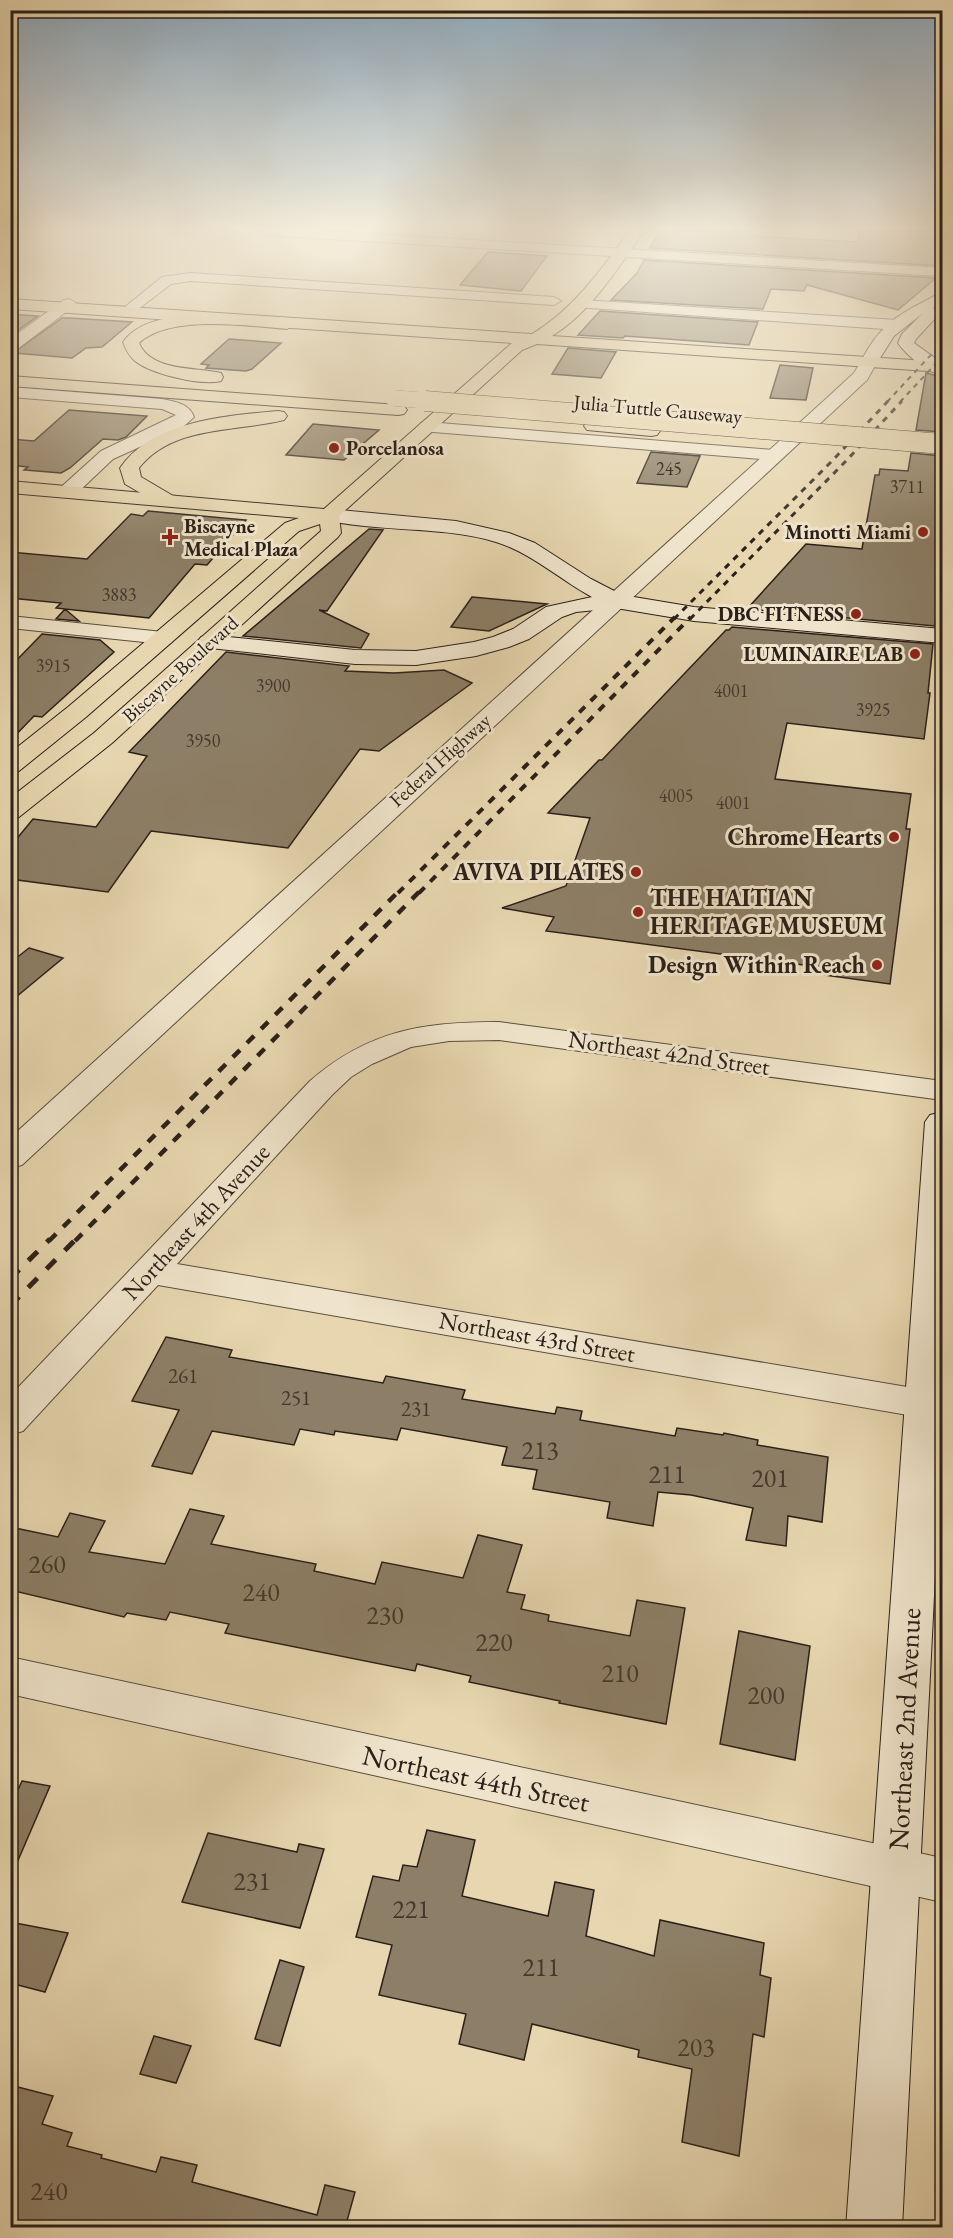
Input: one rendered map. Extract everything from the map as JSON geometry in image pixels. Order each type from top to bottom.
[{"type":"main road","points":[[138,335],[131,342],[138,356],[155,365],[193,375],[233,380]]},
{"type":"main road","name":"Biscayne Boulevard","points":[[10,766],[292,527],[329,515],[427,427],[520,335]]},
{"type":"main road","name":"Biscayne Boulevard","points":[[531,335],[540,338],[543,335]]},
{"type":"main road","points":[[869,362],[885,335]]},
{"type":"main road","points":[[910,335],[906,343],[910,349],[941,368]]},
{"type":"main road","points":[[540,338],[941,368]]},
{"type":"main road","name":"Federal Highway","points":[[10,1157],[861,376],[869,362]]},
{"type":"main road","name":"Julia Tuttle Causeway","points":[[10,369],[336,393],[393,408],[492,425],[593,426],[942,457]]},
{"type":"main road","name":"Julia Tuttle Causeway","points":[[10,381],[942,444]]},
{"type":"main road","points":[[256,383],[336,393]]},
{"type":"main road","points":[[168,501],[132,480],[129,468],[132,462],[146,450],[185,432],[221,423],[262,417],[325,415],[393,408]]},
{"type":"main road","points":[[10,487],[423,523],[485,532],[528,547],[583,584],[616,601]]},
{"type":"main road","name":"Biscayne Boulevard","points":[[10,811],[104,738],[331,533],[329,515]]},
{"type":"main road","points":[[552,562],[560,582],[562,596],[554,612]]},
{"type":"main road","points":[[209,642],[355,657],[416,658],[476,649],[501,642],[521,634],[554,612],[574,606],[616,601],[694,614],[942,636]]},
{"type":"main road","points":[[37,792],[53,751],[169,650],[163,638]]},
{"type":"main road","name":"Northeast 2nd Avenue","points":[[874,2228],[896,1870],[930,1424],[942,1137]]},
{"type":"street","points":[[10,347],[25,335]]},
{"type":"street","points":[[10,392],[162,404],[183,411],[185,417],[182,420],[107,455],[67,492]]},
{"type":"street","points":[[427,427],[773,455]]},
{"type":"street","points":[[10,622],[163,638]]},
{"type":"street","name":"Northeast 42nd Street","points":[[395,1042],[440,1032],[515,1032],[942,1091]]},
{"type":"street","name":"Northeast 4th Avenue","points":[[10,1421],[338,1072],[359,1057],[395,1042]]},
{"type":"street","name":"Northeast 43rd Street","points":[[149,1271],[930,1424]]},
{"type":"street","name":"Northeast 44th Street","points":[[10,1675],[942,1880]]},
{"type":"building","points":[[38,335],[116,335],[102,347],[86,348],[72,358],[13,353]]},
{"type":"building","points":[[585,335],[753,335],[749,345],[625,336],[623,338]]},
{"type":"building","points":[[229,339],[281,343],[252,369],[246,371],[206,368],[209,365],[201,364]]},
{"type":"building","points":[[568,348],[616,352],[601,378],[552,374]]},
{"type":"building","points":[[780,365],[813,368],[806,400],[770,398]]},
{"type":"building","points":[[926,373],[942,377],[942,432],[916,430]]},
{"type":"building","points":[[69,410],[147,416],[126,437],[118,440],[103,439],[61,473],[24,470],[28,467],[10,465],[10,439],[34,441]]},
{"type":"building","points":[[313,424],[379,430],[344,460],[286,455]]},
{"type":"building","points":[[651,452],[700,456],[687,487],[637,483]]},
{"type":"building","points":[[911,453],[942,456],[938,514],[942,514],[942,517],[935,626],[747,609],[806,544],[862,549],[875,475],[879,475],[880,469],[908,471]]},
{"type":"building","points":[[148,511],[246,520],[207,565],[195,564],[149,618],[56,608],[61,603],[10,598],[10,552],[87,559],[131,514],[143,516]]},
{"type":"building","points":[[369,529],[383,530],[327,611],[319,610],[369,634],[361,648],[243,636]]},
{"type":"building","points":[[472,597],[547,604],[489,631],[451,627]]},
{"type":"building","points":[[65,609],[79,621],[56,619]]},
{"type":"building","points":[[732,627],[933,644],[924,739],[787,723],[775,779],[911,794],[906,829],[910,829],[890,984],[825,975],[826,968],[546,931],[554,917],[502,908],[566,886],[590,818],[548,813],[726,630]]},
{"type":"building","points":[[42,634],[100,640],[114,652],[42,717],[34,716],[10,741],[10,667]]},
{"type":"building","points":[[226,652],[349,666],[345,671],[394,673],[444,670],[472,683],[379,751],[360,749],[288,848],[151,831],[108,892],[10,879],[10,847],[33,819],[96,827],[147,756],[129,752]]},
{"type":"building","points":[[29,948],[63,958],[10,1002],[10,963]]},
{"type":"building","points":[[166,1337],[232,1350],[229,1357],[383,1383],[386,1376],[465,1390],[462,1399],[555,1414],[557,1407],[582,1411],[580,1420],[675,1436],[677,1428],[723,1435],[724,1433],[758,1440],[757,1445],[828,1457],[822,1522],[788,1516],[786,1546],[746,1540],[753,1508],[691,1495],[658,1492],[653,1526],[607,1518],[610,1502],[533,1489],[537,1470],[502,1465],[507,1447],[401,1428],[397,1440],[335,1431],[334,1435],[300,1429],[294,1445],[212,1431],[192,1474],[152,1466],[179,1410],[132,1401]]},
{"type":"building","points":[[190,1509],[224,1516],[211,1544],[316,1564],[314,1571],[375,1584],[382,1562],[463,1578],[478,1535],[522,1545],[507,1592],[525,1595],[521,1609],[549,1615],[548,1621],[630,1636],[637,1600],[685,1608],[666,1724],[469,1682],[471,1676],[417,1664],[415,1671],[225,1633],[229,1624],[170,1612],[166,1620],[127,1613],[124,1617],[10,1590],[10,1527],[58,1537],[70,1513],[105,1521],[89,1552],[165,1564]]},
{"type":"building","points":[[739,1631],[810,1646],[795,1760],[720,1744]]},
{"type":"building","points":[[22,1781],[50,1786],[10,1879],[10,1807]]},
{"type":"building","points":[[427,1830],[475,1840],[462,1896],[548,1916],[555,1882],[594,1890],[586,1936],[654,1956],[660,1920],[764,1943],[760,1975],[771,1978],[764,2037],[753,2034],[739,2156],[682,2142],[692,2069],[638,2057],[639,2050],[532,2024],[524,2060],[459,2044],[466,2014],[379,1995],[392,1945],[356,1937],[373,1876],[399,1881],[403,1865],[417,1867]]},
{"type":"building","points":[[208,1833],[297,1852],[299,1844],[324,1849],[300,1928],[182,1902]]},
{"type":"building","points":[[10,1922],[68,1933],[45,1992],[10,1983]]},
{"type":"building","points":[[280,1960],[304,1967],[280,2046],[255,2039]]},
{"type":"building","points":[[154,2036],[191,2046],[176,2083],[140,2074]]},
{"type":"building","points":[[10,2085],[53,2096],[42,2124],[72,2133],[67,2146],[102,2155],[101,2158],[156,2172],[161,2157],[197,2165],[192,2182],[317,2215],[325,2185],[355,2192],[345,2228],[10,2228]]},
{"type":"railway","points":[[887,402],[942,343]]},
{"type":"railway","points":[[900,402],[942,357]]},
{"type":"railway","points":[[674,619],[832,461],[888,401]]},
{"type":"railway","points":[[690,619],[902,401]]},
{"type":"railway","points":[[398,893],[675,617]]},
{"type":"railway","points":[[419,893],[691,617]]},
{"type":"railway","points":[[49,1241],[399,891]]},
{"type":"railway","points":[[75,1241],[420,891]]},
{"type":"railway","points":[[10,1279],[50,1239]]},
{"type":"railway","points":[[10,1306],[76,1239]]},
{"type":"place","name":"Porcelanosa","points":[[334,448]]},
{"type":"place","name":"Minotti Miami","points":[[923,532]]},
{"type":"place","name":"Biscayne Medical Plaza","points":[[170,537]]},
{"type":"place","name":"DBC FITNESS","points":[[856,614]]},
{"type":"place","name":"LUMINAIRE LAB","points":[[915,654]]},
{"type":"place","name":"Chrome Hearts","points":[[894,837]]},
{"type":"place","name":"AVIVA PILATES","points":[[636,872]]},
{"type":"place","name":"THE HAITIAN HERITAGE MUSEUM","points":[[638,912]]},
{"type":"place","name":"Design Within Reach","points":[[877,965]]}]
